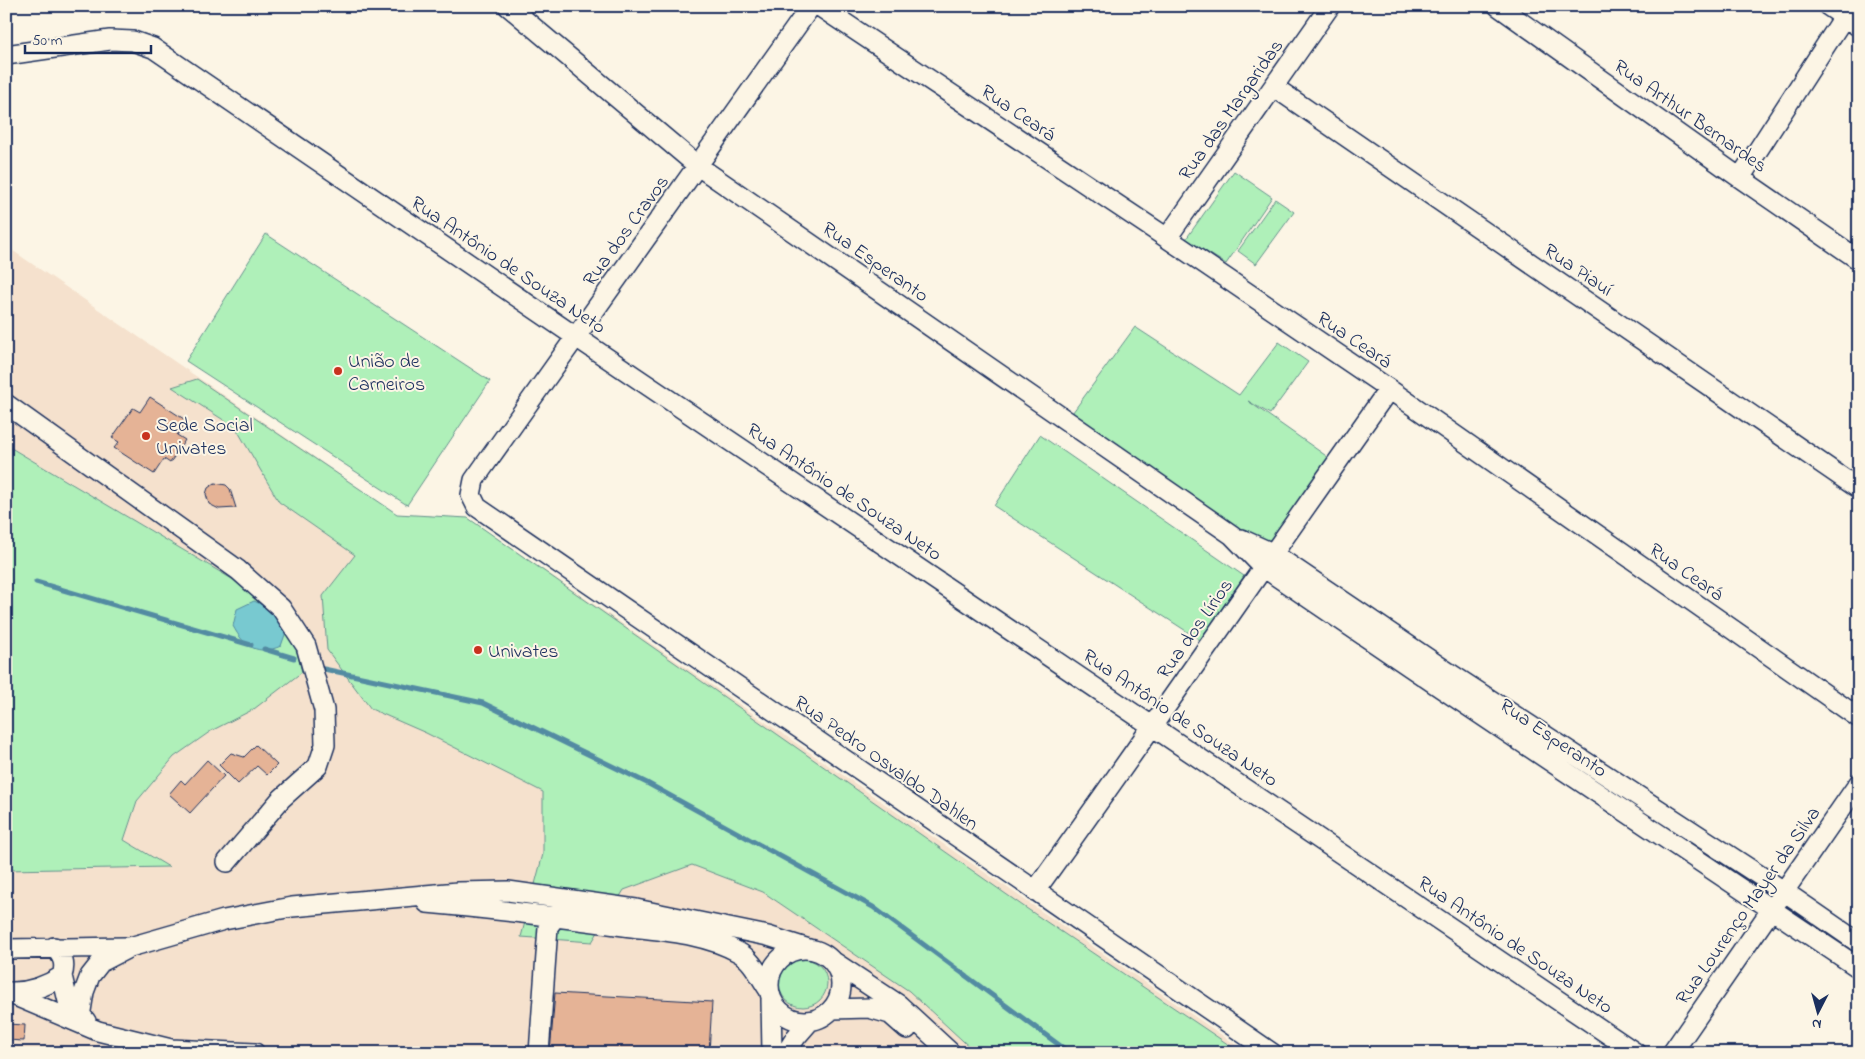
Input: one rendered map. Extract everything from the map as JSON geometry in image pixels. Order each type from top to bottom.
[{"type":"street","name":"Rua Esperanto","points":[[508,6],[698,166],[1440,677],[1621,808],[1859,968]]},
{"type":"street","name":"Rua dos Cravos","points":[[477,507],[471,495],[474,480],[811,6]]},
{"type":"street","name":"Rua Ceará","points":[[819,6],[1167,238],[1388,389],[1859,718]]},
{"type":"street","name":"Rua das Margaridas","points":[[1167,238],[1330,6]]},
{"type":"street","name":"Rua Arthur Bernardes","points":[[1498,6],[1859,260]]},
{"type":"street","points":[[1740,178],[1851,22],[1828,6]]},
{"type":"street","name":"Rua Antônio de Souza Neto","points":[[6,55],[110,40],[133,41],[153,48],[576,337],[1636,1053]]},
{"type":"street","name":"Rua Piauí","points":[[1274,87],[1859,488]]},
{"type":"street","name":"Rua dos Lírios","points":[[1035,891],[1154,726],[1388,389]]},
{"type":"street","points":[[6,404],[238,570],[281,608],[306,646],[324,710],[325,745],[318,766],[281,799],[227,862]]},
{"type":"street","name":"Rua Pedro Osvaldo Dahlen","points":[[477,507],[1272,1053]]},
{"type":"street","name":"Rua Esperanto","points":[[1440,677],[1633,792],[1785,892],[1859,944]]},
{"type":"street","name":"Rua Lourenço Mayer da Silva","points":[[1672,1053],[1859,783]]},
{"type":"street","points":[[1621,808],[1633,792]]},
{"type":"street","points":[[80,1017],[84,992],[90,976],[101,962],[130,947],[224,920],[292,907],[458,892],[508,891],[636,910],[759,934],[819,951],[899,1005],[952,1053]]},
{"type":"street","points":[[384,899],[556,916],[670,932],[713,941],[740,952],[752,964],[783,1014],[800,1021],[810,1021],[819,1018],[832,1009],[839,998],[841,980],[834,962]]},
{"type":"street","points":[[539,1053],[548,927],[556,916],[579,901]]},
{"type":"street","points":[[7,950],[54,947],[130,947]]},
{"type":"street","points":[[54,947],[62,957],[64,964],[62,976],[68,1001],[80,1017],[98,1031]]},
{"type":"street","points":[[772,1053],[771,971],[776,963],[790,951],[809,949]]},
{"type":"street","points":[[7,992],[32,991],[62,976]]},
{"type":"street","points":[[7,992],[98,1031],[171,1051],[256,1053]]},
{"type":"street","points":[[832,1009],[869,1008],[890,1014],[934,1053]]},
{"type":"street","points":[[786,1053],[796,1037],[810,1021]]},
{"type":"shaded area","name":"Univates","points":[[6,246],[397,514],[468,518],[1248,1053],[6,1053],[7,870],[168,867],[124,840],[137,801],[174,757],[211,731],[259,595],[6,445]]},
{"type":"green space","points":[[1234,171],[1272,197],[1226,264],[1186,239]]},
{"type":"green space","points":[[1275,199],[1294,212],[1256,264],[1238,251]]},
{"type":"green space","name":"União de Carneiros","points":[[266,234],[490,381],[407,505],[186,361]]},
{"type":"green space","points":[[1135,327],[1239,395],[1279,342],[1308,362],[1270,414],[1248,401],[1332,460],[1268,550],[1070,416]]},
{"type":"green space","points":[[197,379],[397,514],[468,518],[1023,906],[1241,1053],[976,1053],[909,991],[763,892],[692,865],[624,890],[592,942],[521,937],[543,854],[543,792],[426,733],[371,709],[327,650],[323,596],[355,555],[279,502],[236,428],[172,387]]},
{"type":"green space","points":[[1040,435],[1244,576],[1200,640],[994,506]]},
{"type":"green space","points":[[6,445],[259,595],[291,628],[302,672],[254,709],[211,731],[174,757],[137,801],[124,840],[169,867],[6,871]]},
{"type":"green space","points":[[798,959],[808,959],[817,963],[823,969],[826,974],[826,992],[817,1003],[808,1007],[798,1007],[789,1003],[783,997],[779,988],[779,978],[783,969],[789,963]]},
{"type":"water","points":[[254,601],[273,612],[287,629],[281,646],[265,650],[252,648],[237,633],[233,626],[237,609]]},
{"type":"building","name":"Sede Social Univates","points":[[150,397],[187,421],[177,435],[185,440],[170,463],[164,459],[154,474],[114,448],[119,442],[112,438],[133,408],[140,412]]},
{"type":"building","name":"Sede Social Univates","points":[[215,483],[226,485],[230,489],[236,508],[219,509],[209,504],[206,494],[208,488]]},
{"type":"building","points":[[256,745],[277,765],[267,775],[257,766],[238,784],[219,765],[231,753],[244,757]]},
{"type":"building","points":[[207,760],[224,776],[190,813],[169,794],[181,780],[185,784]]},
{"type":"building","points":[[555,993],[712,1002],[709,1053],[550,1053]]},
{"type":"building","points":[[6,1024],[25,1025],[24,1041],[6,1040]]},
{"type":"waterway","points":[[36,582],[251,645]]},
{"type":"waterway","points":[[264,649],[294,658]]},
{"type":"waterway","points":[[324,669],[483,703],[647,783],[873,907],[1070,1053]]},
{"type":"place","name":"União de Carneiros","points":[[338,371]]},
{"type":"place","name":"Sede Social Univates","points":[[146,436]]},
{"type":"place","name":"Univates","points":[[478,650]]}]
